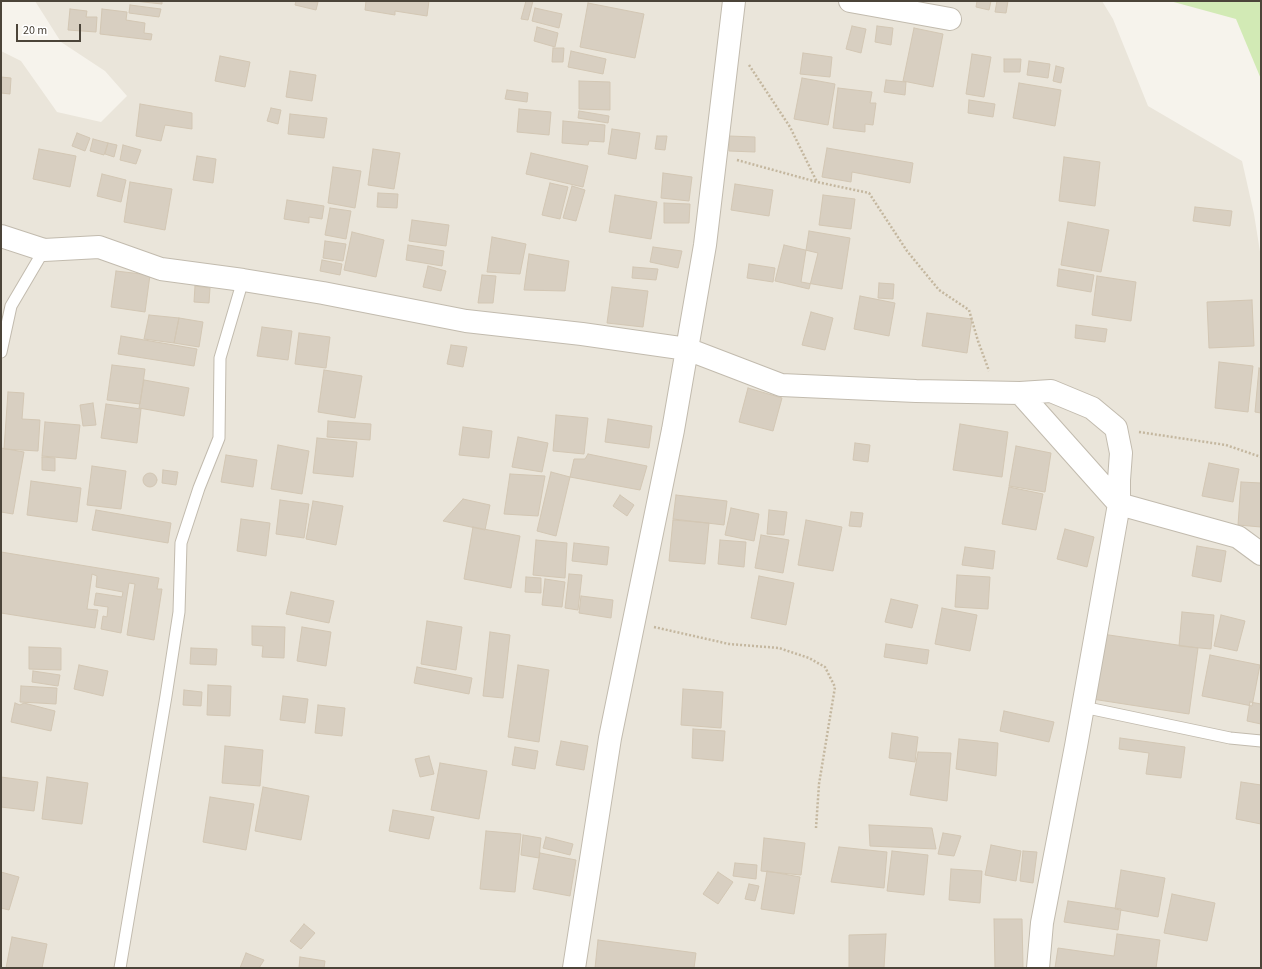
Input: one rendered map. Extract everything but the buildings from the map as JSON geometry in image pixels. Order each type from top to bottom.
[{"type":"street","points":[[574,968],[610,738],[673,430],[705,245],[734,1]]},
{"type":"street","points":[[850,1],[950,19]]},
{"type":"street","points":[[1,236],[44,250],[99,247],[161,269],[323,293],[466,321],[582,334],[687,349],[781,385],[916,391],[1020,393],[1051,391],[1092,408],[1116,428],[1121,453],[1119,504],[1083,707],[1042,923],[1038,968]]},
{"type":"street","points":[[1020,393],[1119,504],[1238,537],[1261,554]]},
{"type":"lane","points":[[1,352],[11,306],[44,250]]},
{"type":"lane","points":[[120,968],[179,612],[181,543],[199,488],[219,438],[220,358],[243,280]]},
{"type":"lane","points":[[1083,707],[1230,738],[1261,741]]},
{"type":"path","points":[[730,37],[790,127],[817,182]]},
{"type":"path","points":[[716,155],[744,161],[817,182],[869,193],[908,251],[939,290],[968,310],[978,341],[998,392]]},
{"type":"path","points":[[1116,428],[1226,445],[1261,457]]},
{"type":"path","points":[[633,623],[729,644],[779,648],[809,658],[825,667],[835,687],[819,784],[816,828]]},
{"type":"shaded area","points":[[35,1],[1102,1],[1113,19],[1148,106],[1242,161],[1254,214],[1261,258],[1261,968],[1,968],[1,51],[21,61],[57,112],[101,122],[127,96],[105,71],[61,42]]},
{"type":"green space","points":[[1170,1],[1261,1],[1261,79],[1236,19]]}]
